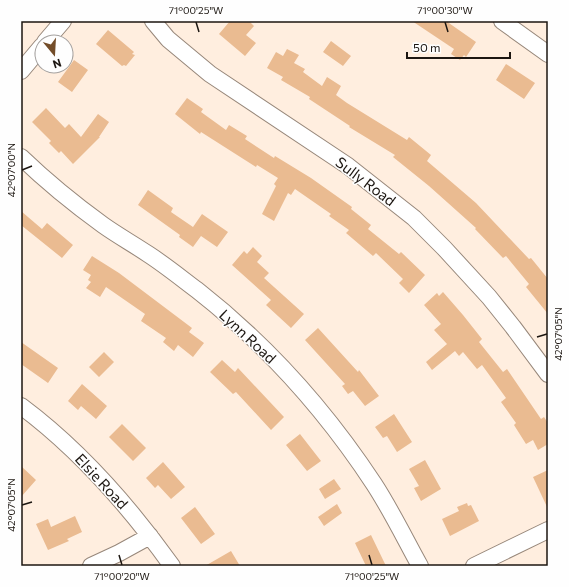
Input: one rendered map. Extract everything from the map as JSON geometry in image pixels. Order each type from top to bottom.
[{"type":"street","points":[[52,34],[63,21]]},
{"type":"street","name":"Sully Road","points":[[153,21],[168,38],[210,74],[348,166],[414,218],[485,292],[548,374]]},
{"type":"street","points":[[502,21],[548,54]]},
{"type":"street","points":[[21,71],[34,56]]},
{"type":"street","name":"Lynn Road","points":[[21,157],[43,178],[104,225],[197,290],[238,325],[273,358],[326,419],[358,461],[374,485],[420,566]]},
{"type":"street","name":"Elsie Road","points":[[21,406],[69,446],[111,488],[172,566]]},
{"type":"street","points":[[474,566],[548,530]]},
{"type":"street","points":[[91,566],[150,536]]},
{"type":"building","points":[[230,21],[249,21],[254,26],[246,35],[256,43],[245,56],[219,34]]},
{"type":"building","points":[[412,21],[446,21],[476,42],[466,57],[464,55],[460,60],[451,54],[454,49]]},
{"type":"building","points":[[108,30],[134,52],[132,54],[135,55],[126,66],[122,66],[96,44]]},
{"type":"building","points":[[331,41],[351,56],[343,66],[323,52]]},
{"type":"building","points":[[287,49],[299,55],[294,63],[305,69],[303,72],[322,86],[327,77],[341,86],[336,95],[407,140],[409,137],[431,155],[427,161],[476,203],[529,259],[531,258],[548,279],[548,314],[526,287],[529,284],[506,256],[503,258],[475,229],[476,228],[429,186],[393,157],[395,155],[349,127],[350,126],[309,99],[310,97],[281,80],[283,77],[267,68],[276,52],[283,56]]},
{"type":"building","points":[[74,60],[88,70],[72,92],[58,82],[64,74],[74,74]]},
{"type":"building","points":[[506,64],[535,83],[524,99],[496,80]]},
{"type":"building","points":[[187,98],[203,109],[201,112],[226,130],[229,125],[247,136],[245,139],[274,158],[275,156],[311,178],[352,207],[351,209],[371,225],[368,229],[399,254],[401,252],[425,275],[409,293],[399,283],[403,279],[376,253],[373,256],[346,233],[349,230],[329,216],[331,214],[295,189],[291,195],[288,193],[274,221],[262,214],[276,186],[274,184],[278,178],[257,165],[256,167],[201,132],[200,134],[175,114]]},
{"type":"building","points":[[46,108],[65,128],[69,124],[81,137],[98,114],[109,122],[100,137],[73,164],[61,151],[59,153],[49,143],[51,141],[32,122]]},
{"type":"building","points":[[148,190],[173,208],[171,212],[193,227],[202,214],[228,232],[217,247],[201,236],[193,247],[179,237],[180,235],[138,205]]},
{"type":"building","points":[[21,211],[42,229],[47,223],[73,245],[62,258],[21,225]]},
{"type":"building","points":[[253,247],[262,256],[257,262],[269,273],[264,278],[304,314],[291,328],[266,305],[271,300],[232,265],[244,251],[247,254]]},
{"type":"building","points":[[92,256],[119,273],[192,328],[189,332],[204,343],[193,357],[178,345],[174,351],[163,342],[166,338],[141,321],[145,314],[106,287],[100,297],[86,288],[91,282],[88,280],[91,275],[83,270]]},
{"type":"building","points":[[443,292],[482,339],[479,342],[503,372],[507,369],[541,419],[544,417],[548,423],[548,444],[538,450],[533,440],[526,444],[514,425],[516,423],[501,402],[506,398],[482,365],[477,369],[463,352],[459,356],[455,351],[432,370],[426,362],[447,344],[434,330],[441,324],[424,305],[437,293],[439,296]]},
{"type":"building","points":[[318,328],[358,372],[359,370],[379,396],[365,406],[353,391],[348,394],[342,386],[345,384],[305,340]]},
{"type":"building","points":[[21,342],[58,368],[48,383],[21,364]]},
{"type":"building","points":[[104,352],[114,362],[99,377],[89,367]]},
{"type":"building","points":[[222,360],[235,372],[238,368],[284,417],[271,430],[236,392],[233,394],[210,372]]},
{"type":"building","points":[[82,384],[107,406],[96,419],[81,406],[78,410],[68,401]]},
{"type":"building","points":[[394,414],[412,442],[397,452],[387,436],[383,438],[375,427]]},
{"type":"building","points":[[122,424],[146,448],[133,461],[109,437]]},
{"type":"building","points":[[300,434],[321,461],[307,471],[286,445]]},
{"type":"building","points":[[425,460],[441,489],[421,501],[414,488],[419,486],[409,469]]},
{"type":"building","points":[[163,462],[185,487],[171,499],[158,485],[155,488],[146,478]]},
{"type":"building","points":[[21,466],[36,480],[21,497]]},
{"type":"building","points":[[548,470],[548,509],[533,477]]},
{"type":"building","points":[[334,479],[341,489],[325,499],[319,489]]},
{"type":"building","points":[[467,503],[468,506],[471,505],[479,521],[450,536],[442,519],[459,511],[457,507]]},
{"type":"building","points":[[337,504],[342,513],[324,526],[318,517]]},
{"type":"building","points":[[195,507],[215,534],[201,544],[181,518]]},
{"type":"building","points":[[75,516],[82,532],[67,539],[69,541],[48,550],[36,524],[48,519],[51,527]]},
{"type":"building","points":[[371,535],[386,566],[366,566],[355,543]]},
{"type":"building","points":[[231,551],[240,566],[205,566]]}]
